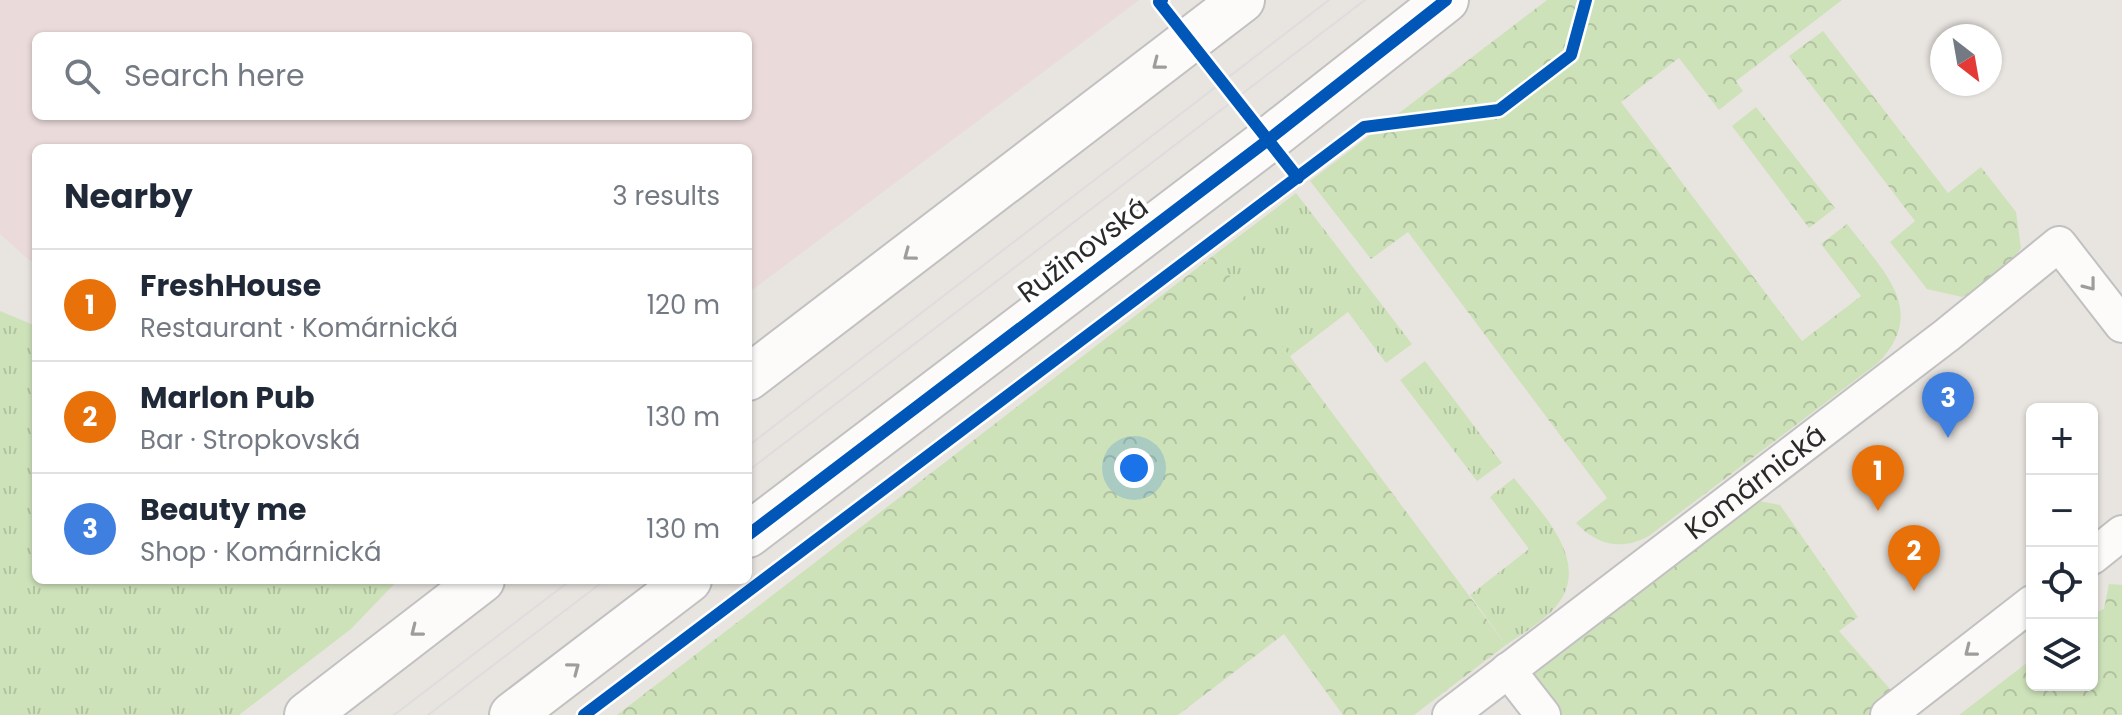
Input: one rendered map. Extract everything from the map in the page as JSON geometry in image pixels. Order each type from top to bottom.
[{"type":"street","points":[[752,375],[1242,0]]},
{"type":"street","name":"Ružinovská","points":[[752,532],[1268,140],[1446,0]]},
{"type":"street","name":"Komárnická","points":[[1450,715],[1934,345],[2059,244],[2122,325]]},
{"type":"street","points":[[2098,552],[2122,533]]},
{"type":"street","points":[[307,715],[477,584]]},
{"type":"street","points":[[512,715],[684,584]]},
{"type":"street","points":[[1888,715],[2026,608]]},
{"type":"street","points":[[1508,670],[1543,715]]},
{"type":"shaded area","points":[[0,0],[1139,0],[752,290],[752,144],[32,144],[32,262],[0,234]]},
{"type":"green space","points":[[1547,0],[1842,0],[1736,81],[1743,91],[1719,110],[1679,58],[1621,102],[1802,341],[1861,296],[1821,244],[1847,224],[1885,274],[1895,290],[1900,308],[1900,325],[1893,344],[1878,363],[1649,536],[1629,543],[1601,541],[1576,523],[1607,498],[1408,232],[1371,259],[1310,181]]},
{"type":"green space","points":[[1823,31],[1948,193],[1981,167],[2016,212],[2021,248],[2000,278],[1962,297],[1927,289],[1890,242],[1915,221],[1789,56]]},
{"type":"green space","points":[[1756,107],[1835,208],[1809,228],[1732,126]]},
{"type":"green space","points":[[1296,193],[1412,344],[1386,363],[1348,312],[1289,357],[1214,255]]},
{"type":"green space","points":[[1214,255],[1506,645],[1414,715],[1343,715],[1284,634],[1178,715],[617,715]]},
{"type":"green space","points":[[0,311],[32,324],[32,584],[394,584],[351,629],[239,715],[0,715]]},
{"type":"green space","points":[[1425,361],[1502,463],[1477,481],[1400,380]]},
{"type":"green space","points":[[1514,478],[1561,542],[1569,577],[1564,595],[1551,612],[1506,645],[1470,595],[1529,549],[1490,497]]},
{"type":"green space","points":[[1748,499],[1780,505],[1858,617],[1839,631],[1897,697],[1874,715],[1556,715],[1521,670]]},
{"type":"green space","points":[[2109,584],[2122,585],[2122,715],[1959,715],[2026,664],[2026,691],[2098,691],[2098,612],[2104,609]]},
{"type":"tram line","points":[[752,443],[1329,0]]},
{"type":"tram line","points":[[752,468],[1365,0]]},
{"type":"tram line","points":[[394,715],[566,584]]},
{"type":"tram line","points":[[428,715],[600,584]]},
{"type":"cycle path","points":[[1162,0],[1159,2],[1298,178]]},
{"type":"cycle path","points":[[752,532],[1268,140],[1446,0]]},
{"type":"cycle path","points":[[584,715],[1364,127],[1499,110],[1571,55],[1586,0]]},
{"type":"place","name":"Beauty me","points":[[1948,438]]},
{"type":"place","name":"FreshHouse","points":[[1878,511]]},
{"type":"place","name":"Marlon Pub","points":[[1914,591]]}]
